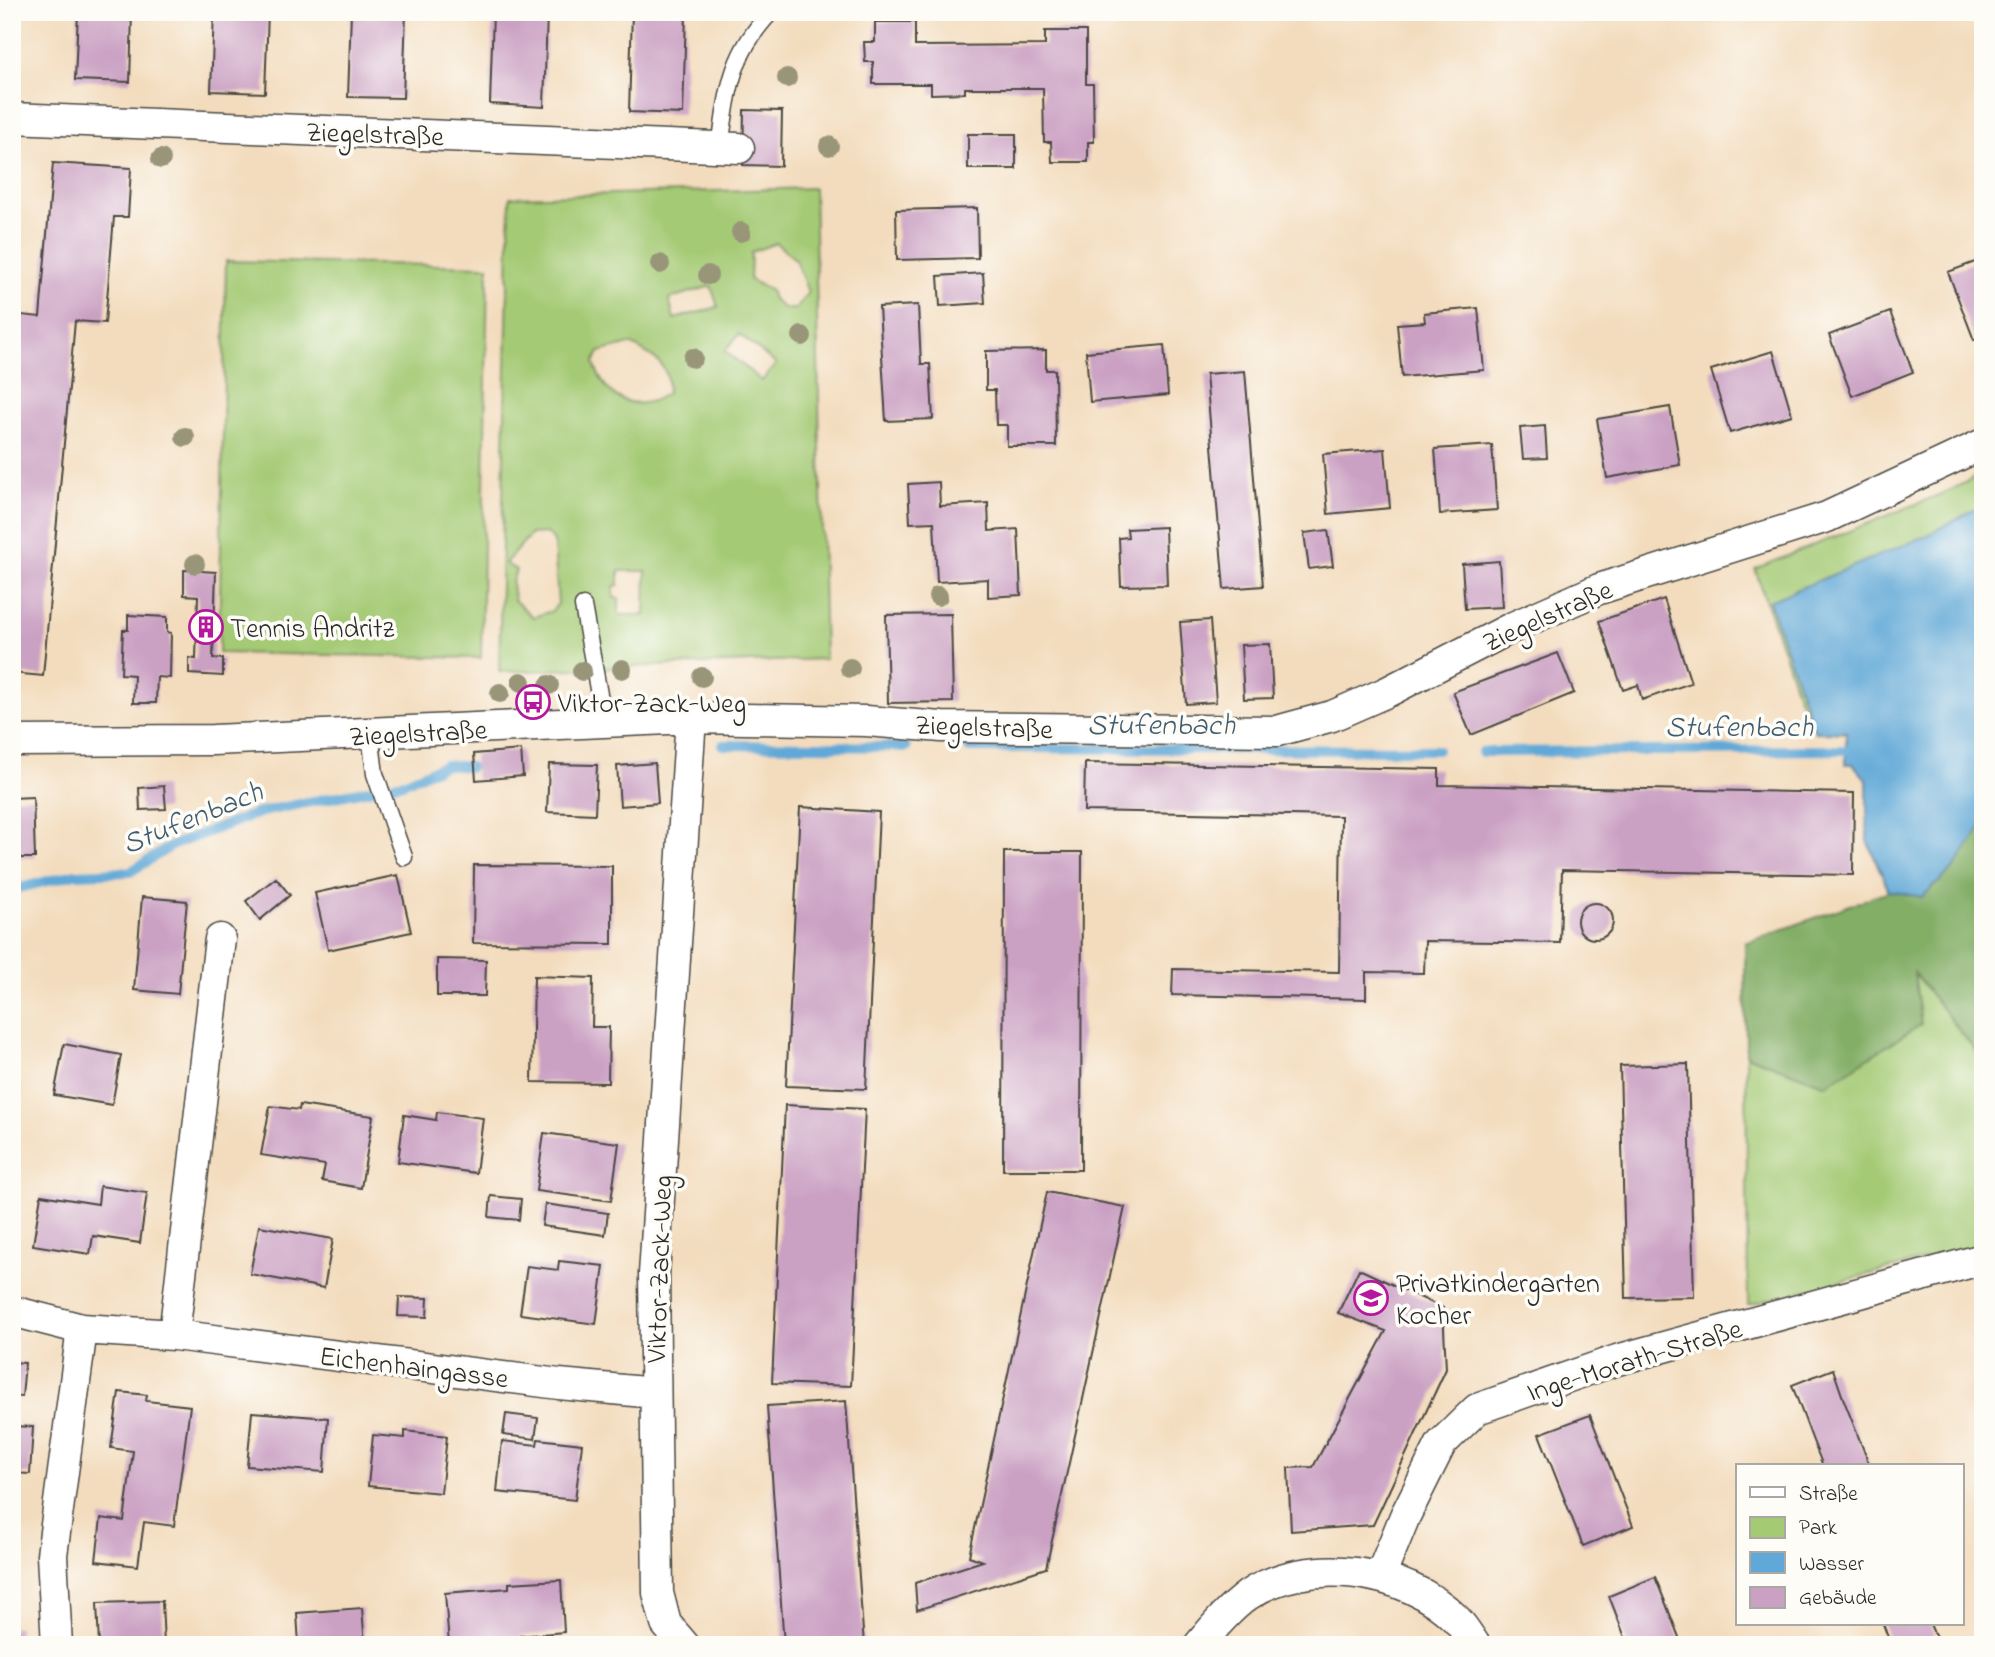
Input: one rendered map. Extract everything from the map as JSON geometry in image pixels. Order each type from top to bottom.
[{"type":"street","name":"Ziegelstraße","points":[[12,118],[729,148]]},
{"type":"street","name":"Ziegelstraße","points":[[12,741],[213,740],[691,718],[866,720],[942,727],[1277,731],[1332,716],[1387,692],[1513,627],[1599,589],[1827,517],[1983,444]]},
{"type":"street","name":"Viktor-Zack-Weg","points":[[684,1645],[666,1625],[660,1609],[654,1273],[691,718]]},
{"type":"street","points":[[174,1335],[220,939]]},
{"type":"street","name":"Inge-Morath-Straße","points":[[1380,1577],[1405,1516],[1441,1444],[1477,1409],[1617,1360],[1983,1259]]},
{"type":"street","name":"Eichenhaingasse","points":[[12,1311],[82,1329],[174,1335],[559,1384],[655,1393]]},
{"type":"street","points":[[57,1645],[52,1555],[82,1329]]},
{"type":"street","points":[[1199,1645],[1221,1619],[1248,1595],[1273,1583],[1303,1574],[1353,1573],[1380,1577],[1423,1594],[1456,1619],[1475,1645]]},
{"type":"lane","points":[[729,148],[731,74],[753,31],[771,12]]},
{"type":"lane","points":[[583,606],[604,722]]},
{"type":"lane","points":[[370,734],[375,774],[404,857]]},
{"type":"green space","points":[[814,188],[825,659],[499,672],[510,197]],"holes":[[[776,243],[795,259],[808,292],[796,309],[784,309],[773,299],[770,290],[750,280],[751,252]],[[711,286],[718,307],[674,319],[669,299]],[[739,334],[776,364],[762,381],[725,351]],[[630,344],[646,353],[664,368],[668,383],[667,393],[644,403],[633,403],[613,394],[594,363],[599,352]],[[546,533],[554,541],[558,604],[552,611],[533,617],[514,600],[512,582],[516,570],[505,563],[531,534]],[[619,571],[646,571],[645,615],[619,615],[619,598],[614,598],[614,586],[619,585]]]},
{"type":"green space","points":[[226,261],[488,266],[481,658],[219,653]]},
{"type":"green space","points":[[1983,473],[1983,767],[1860,733],[1815,732],[1799,698],[1755,569],[1951,490]]},
{"type":"green space","points":[[1983,767],[1983,1060],[1914,973],[1921,1024],[1826,1085],[1746,1055],[1745,943],[1889,891],[1867,840]]},
{"type":"green space","points":[[1913,972],[1983,1060],[1983,1245],[1748,1305],[1746,1055],[1826,1085]]},
{"type":"water","points":[[1983,505],[1983,825],[1953,869],[1922,897],[1889,891],[1867,840],[1867,780],[1853,764],[1846,764],[1846,732],[1815,732],[1769,601],[1926,536]]},
{"type":"building","points":[[78,12],[132,12],[130,82],[75,80]]},
{"type":"building","points":[[214,12],[268,12],[265,93],[211,91]]},
{"type":"building","points":[[351,12],[406,12],[403,98],[348,97]]},
{"type":"building","points":[[493,12],[547,12],[544,107],[490,104]]},
{"type":"building","points":[[632,12],[686,12],[683,114],[629,112]]},
{"type":"building","points":[[875,22],[915,22],[915,46],[1045,45],[1045,31],[1086,31],[1086,84],[1093,84],[1094,142],[1088,142],[1088,162],[1052,162],[1051,142],[1044,142],[1043,88],[965,88],[965,93],[931,94],[931,84],[873,84],[873,62],[865,62],[864,42],[875,42]]},
{"type":"building","points":[[744,110],[782,111],[781,166],[743,165]]},
{"type":"building","points":[[968,134],[1016,134],[1016,169],[968,169]]},
{"type":"building","points":[[53,163],[131,168],[128,217],[114,217],[105,323],[75,321],[43,676],[12,673],[12,314],[40,317]]},
{"type":"building","points":[[977,208],[978,258],[897,260],[896,210]]},
{"type":"building","points":[[1983,259],[1983,337],[1974,340],[1948,272]]},
{"type":"building","points":[[983,273],[985,303],[940,306],[938,276]]},
{"type":"building","points":[[918,305],[921,364],[930,364],[933,419],[886,421],[879,307]]},
{"type":"building","points":[[1478,308],[1484,370],[1402,377],[1397,324],[1425,322],[1424,313]]},
{"type":"building","points":[[1890,312],[1913,372],[1852,396],[1829,335]]},
{"type":"building","points":[[1164,345],[1168,395],[1090,402],[1086,352]]},
{"type":"building","points":[[1046,350],[1046,370],[1055,370],[1056,446],[1007,446],[1007,425],[996,425],[995,390],[986,390],[986,351]]},
{"type":"building","points":[[1773,351],[1792,415],[1730,433],[1711,370]]},
{"type":"building","points":[[1245,371],[1263,586],[1224,589],[1206,374]]},
{"type":"building","points":[[1670,407],[1680,465],[1607,478],[1597,419]]},
{"type":"building","points":[[1545,426],[1547,458],[1523,459],[1520,428]]},
{"type":"building","points":[[1492,445],[1497,510],[1440,514],[1435,449]]},
{"type":"building","points":[[1385,449],[1390,508],[1328,514],[1323,454]]},
{"type":"building","points":[[939,482],[940,506],[988,503],[989,531],[1018,529],[1021,595],[988,597],[988,579],[937,582],[934,522],[910,523],[908,484]]},
{"type":"building","points":[[1165,527],[1167,585],[1121,586],[1119,538],[1128,537],[1127,529]]},
{"type":"building","points":[[1328,530],[1333,566],[1309,569],[1304,533]]},
{"type":"building","points":[[1499,561],[1502,607],[1465,609],[1462,564]]},
{"type":"building","name":"Tennis Andritz","points":[[184,570],[216,572],[213,658],[223,659],[223,676],[189,674],[189,658],[196,659],[198,596],[184,595]]},
{"type":"building","points":[[1664,599],[1691,683],[1642,700],[1638,685],[1623,690],[1599,621]]},
{"type":"building","points":[[951,614],[953,702],[888,703],[886,615]]},
{"type":"building","points":[[128,615],[167,617],[167,632],[171,633],[170,678],[157,677],[156,703],[133,703],[134,675],[121,674],[123,630],[128,630]]},
{"type":"building","points":[[1210,620],[1216,702],[1186,704],[1180,622]]},
{"type":"building","points":[[1270,644],[1273,698],[1244,699],[1241,645]]},
{"type":"building","points":[[1558,653],[1574,693],[1471,735],[1453,692]]},
{"type":"building","points":[[521,750],[523,776],[476,780],[474,754]]},
{"type":"building","points":[[655,763],[658,803],[620,806],[617,766]]},
{"type":"building","points":[[1085,763],[1439,769],[1439,785],[1854,793],[1853,875],[1562,870],[1560,943],[1425,941],[1424,973],[1366,972],[1366,999],[1172,995],[1173,969],[1339,972],[1341,816],[1084,811]]},
{"type":"building","points":[[549,764],[597,765],[595,814],[547,812]]},
{"type":"building","points":[[164,786],[166,809],[140,810],[139,788]]},
{"type":"building","points":[[33,797],[35,858],[12,858],[12,798]]},
{"type":"building","points":[[800,807],[879,812],[866,1089],[786,1086]]},
{"type":"building","points":[[1004,852],[1082,852],[1081,1170],[1003,1170]]},
{"type":"building","points":[[474,865],[612,866],[612,944],[473,943]]},
{"type":"building","points":[[398,875],[411,932],[328,950],[315,893]]},
{"type":"building","points":[[276,878],[290,895],[260,920],[246,901]]},
{"type":"building","points":[[142,897],[187,901],[178,994],[134,990]]},
{"type":"building","points":[[1595,903],[1607,909],[1613,921],[1607,933],[1595,939],[1583,933],[1577,921],[1583,909]]},
{"type":"building","points":[[437,959],[486,960],[485,996],[437,996]]},
{"type":"building","points":[[534,976],[593,978],[592,1027],[609,1027],[608,1083],[532,1082]]},
{"type":"building","points":[[64,1044],[121,1055],[112,1105],[54,1095]]},
{"type":"building","points":[[1688,1064],[1694,1297],[1626,1298],[1620,1066]]},
{"type":"building","points":[[300,1105],[373,1116],[361,1188],[322,1181],[325,1165],[261,1155],[270,1106],[299,1110]]},
{"type":"building","points":[[785,1105],[865,1109],[851,1386],[772,1383]]},
{"type":"building","points":[[437,1112],[483,1118],[476,1173],[398,1162],[404,1115],[436,1120]]},
{"type":"building","points":[[12,1118],[19,1119],[15,1144],[12,1144]]},
{"type":"building","points":[[544,1133],[619,1143],[611,1201],[536,1191]]},
{"type":"building","points":[[100,1186],[147,1193],[140,1243],[93,1236],[90,1254],[33,1245],[41,1195],[98,1204]]},
{"type":"building","points":[[1047,1192],[1125,1207],[1046,1568],[917,1610],[915,1583],[983,1561],[969,1556]]},
{"type":"building","points":[[491,1196],[521,1199],[519,1220],[489,1217]]},
{"type":"building","points":[[545,1204],[608,1213],[605,1235],[542,1226]]},
{"type":"building","points":[[259,1226],[333,1239],[324,1288],[250,1274]]},
{"type":"building","points":[[559,1261],[604,1266],[596,1324],[520,1314],[527,1266],[558,1270]]},
{"type":"building","points":[[1359,1269],[1443,1308],[1446,1369],[1373,1525],[1291,1531],[1288,1468],[1313,1467],[1386,1331],[1338,1313]]},
{"type":"building","points":[[399,1297],[428,1298],[427,1317],[398,1316]]},
{"type":"building","points":[[12,1362],[25,1363],[22,1397],[12,1396]]},
{"type":"building","points":[[1833,1369],[1869,1464],[1822,1464],[1792,1385]]},
{"type":"building","points":[[119,1392],[147,1395],[146,1401],[190,1406],[174,1526],[144,1522],[138,1566],[96,1561],[101,1518],[124,1521],[133,1451],[111,1448]]},
{"type":"building","points":[[846,1401],[864,1645],[784,1645],[767,1406]]},
{"type":"building","points":[[252,1412],[328,1418],[324,1472],[247,1466]]},
{"type":"building","points":[[506,1414],[538,1418],[535,1439],[503,1435]]},
{"type":"building","points":[[1590,1415],[1633,1526],[1583,1546],[1539,1434]]},
{"type":"building","points":[[12,1426],[33,1427],[30,1474],[12,1473]]},
{"type":"building","points":[[405,1431],[447,1436],[441,1493],[368,1486],[373,1435],[405,1438]]},
{"type":"building","points":[[538,1439],[582,1444],[575,1500],[497,1492],[502,1441],[537,1445]]},
{"type":"building","points":[[1655,1577],[1682,1645],[1628,1645],[1609,1596]]},
{"type":"building","points":[[561,1580],[564,1632],[520,1636],[520,1643],[449,1645],[445,1593],[509,1588],[509,1583]]},
{"type":"building","points":[[162,1601],[164,1645],[99,1645],[97,1603]]},
{"type":"building","points":[[362,1608],[365,1645],[299,1645],[297,1613]]},
{"type":"building","points":[[1884,1626],[1931,1626],[1939,1645],[1891,1645]]},
{"type":"building","points":[[12,1627],[19,1627],[18,1645],[12,1645]]},
{"type":"waterway","name":"Stufenbach","points":[[723,745],[906,747]]},
{"type":"waterway","name":"Stufenbach","points":[[1482,752],[1849,750],[1859,745]]},
{"type":"waterway","name":"Stufenbach","points":[[969,748],[1437,750]]},
{"type":"waterway","name":"Stufenbach","points":[[12,890],[75,874],[130,872],[173,845],[261,812],[403,783],[445,765],[470,767]]},
{"type":"place","name":"Tennis Andritz","points":[[206,627]]},
{"type":"place","name":"Viktor-Zack-Weg","points":[[533,702]]},
{"type":"place","name":"Privatkindergarten Kocher","points":[[1371,1298]]}]
